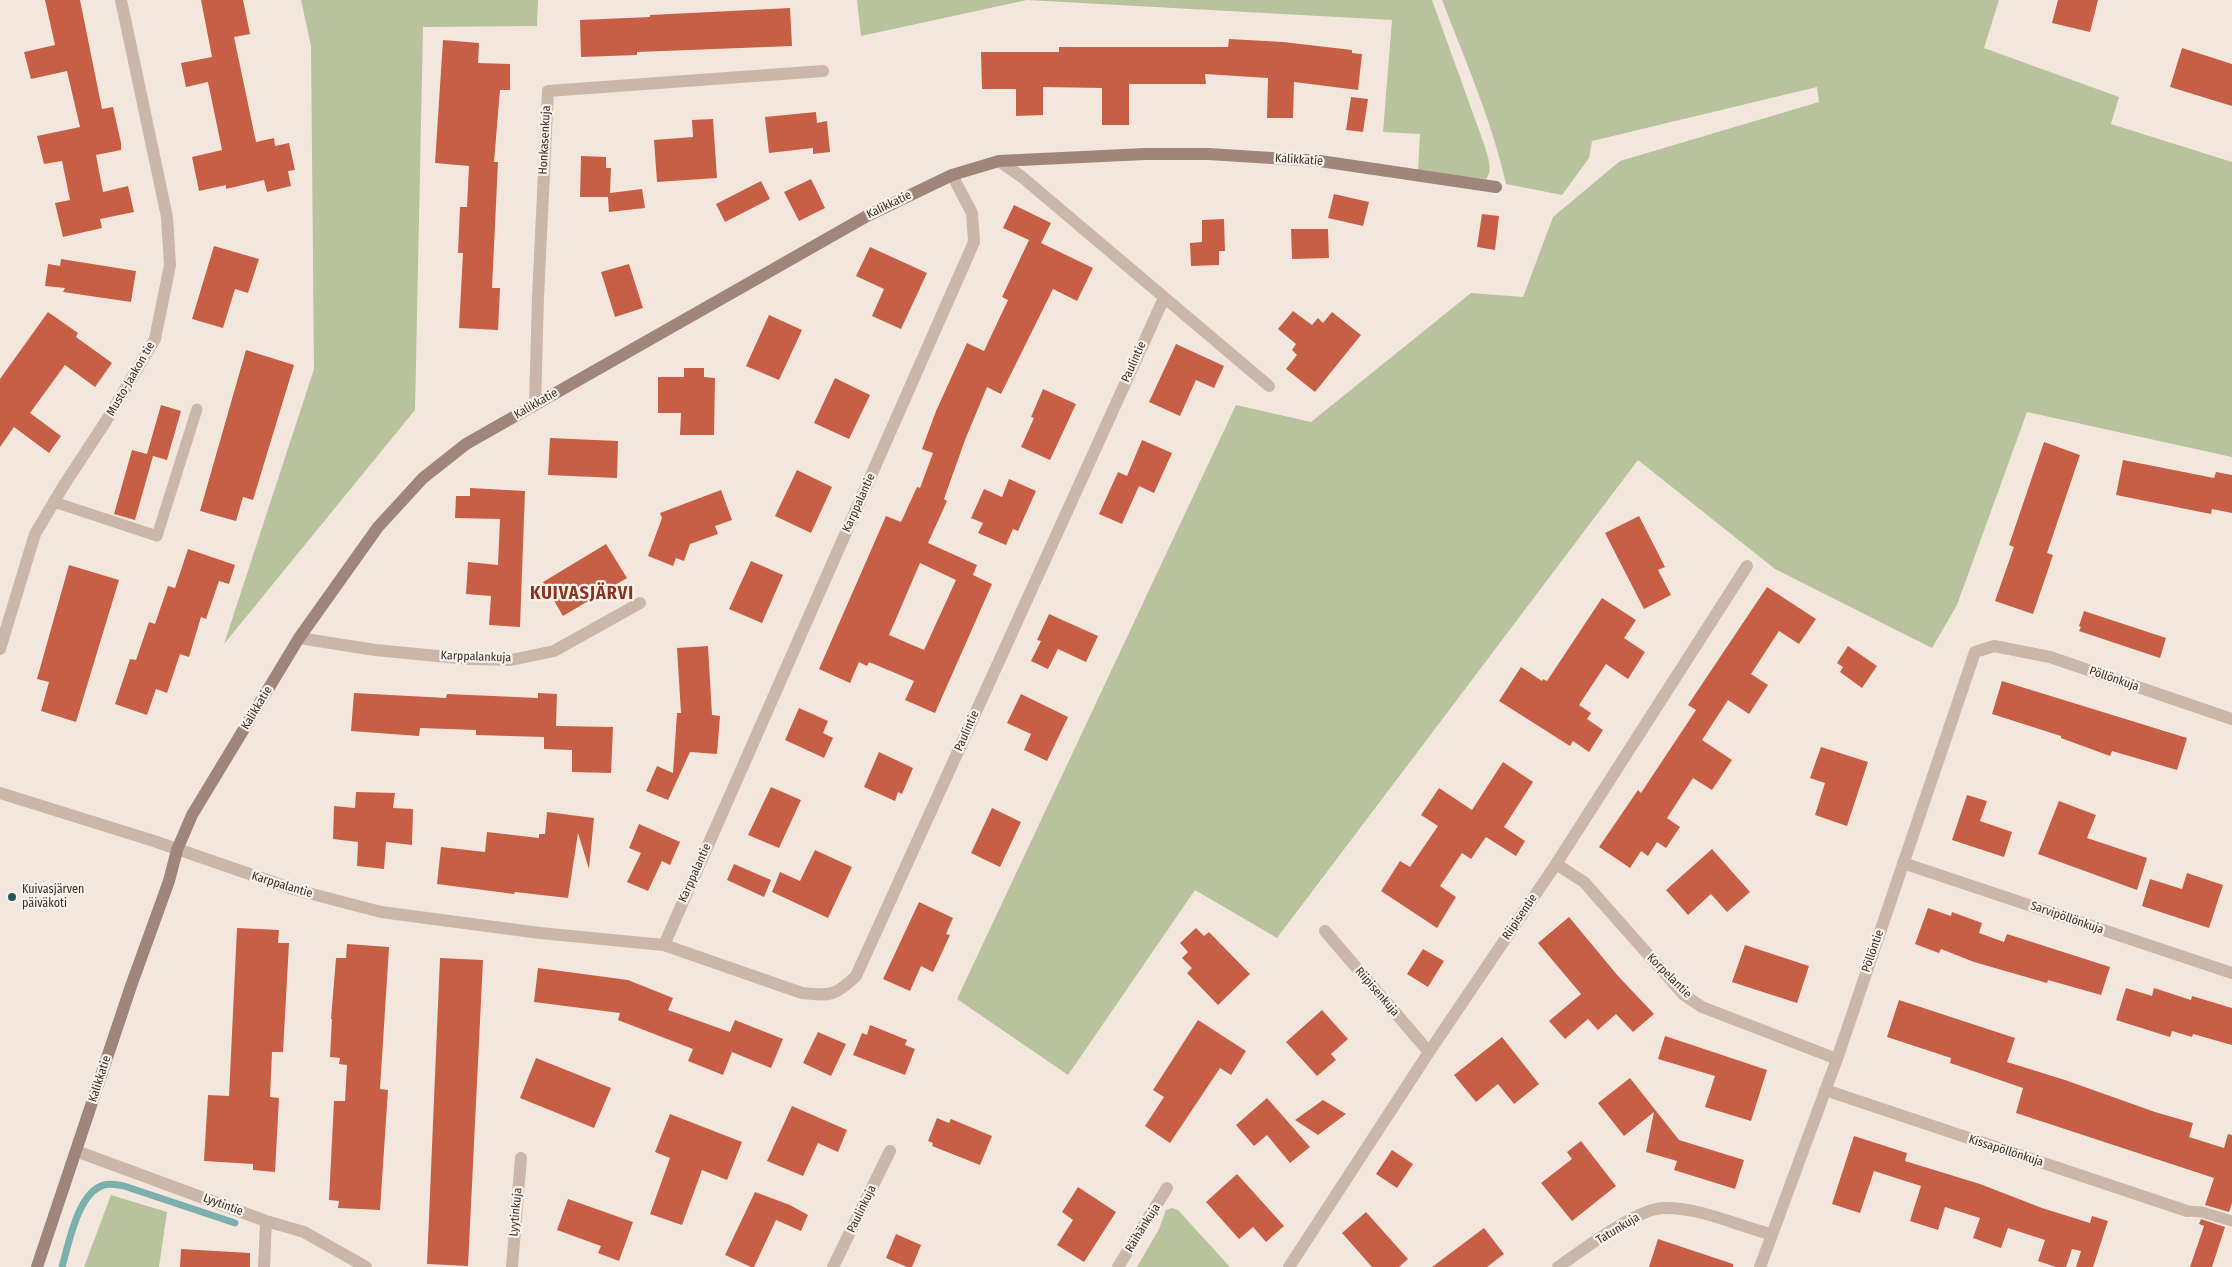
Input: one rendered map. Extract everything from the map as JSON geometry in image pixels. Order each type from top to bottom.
[{"type":"street","name":"Musto-Jaakon tie","points":[[0,649],[34,534],[106,421],[155,339],[170,265],[167,217],[121,0]]},
{"type":"street","name":"Honkasenkuja","points":[[535,405],[538,287],[548,91],[823,71]]},
{"type":"street","name":"Kalikkatie","points":[[37,1267],[131,986],[169,881],[176,850],[192,815],[299,638],[378,527],[423,478],[466,444],[867,216],[952,175],[999,161],[1145,154],[1208,154],[1320,161],[1496,188]]},
{"type":"street","points":[[999,161],[1022,177],[1269,386]]},
{"type":"street","name":"Karppalantie","points":[[0,793],[293,889],[380,912],[530,932],[664,944],[974,242],[972,213],[952,175]]},
{"type":"street","name":"Paulintie","points":[[664,944],[802,993],[826,996],[841,990],[856,976],[1164,298]]},
{"type":"street","name":"Riipisentie","points":[[1290,1267],[1429,1052],[1556,864],[1747,566]]},
{"type":"street","name":"Karppalankuja","points":[[299,638],[384,651],[469,660],[511,660],[554,651],[640,603]]},
{"type":"street","name":"Pöllönkuja","points":[[1994,646],[2050,657],[2232,719]]},
{"type":"street","name":"Pöllöntie","points":[[1760,1267],[1770,1234],[1837,1059],[1974,652],[1994,646]]},
{"type":"street","name":"Sarvipöllönkuja","points":[[1903,863],[2232,973]]},
{"type":"street","name":"Korpelantie","points":[[1556,864],[1584,882],[1684,995],[1702,1007],[1837,1059]]},
{"type":"street","name":"Riipisenkuja","points":[[1325,931],[1429,1052]]},
{"type":"street","name":"Kissapöllönkuja","points":[[1825,1090],[2187,1211]]},
{"type":"street","name":"Lyytintie","points":[[76,1151],[266,1221],[304,1232],[366,1267]]},
{"type":"street","name":"Paulinkuja","points":[[833,1267],[890,1151]]},
{"type":"street","name":"Lyytinkuja","points":[[512,1267],[521,1158]]},
{"type":"street","name":"Räihänkuja","points":[[1118,1267],[1167,1188]]},
{"type":"street","name":"Tatunkuja","points":[[1558,1267],[1641,1214],[1662,1208],[1695,1212],[1770,1234]]},
{"type":"street","points":[[264,1267],[266,1221]]},
{"type":"lane","points":[[54,502],[157,536],[198,409]]},
{"type":"lane","points":[[2187,1211],[2202,1212],[2232,1221]]},
{"type":"green space","points":[[301,0],[538,0],[537,26],[423,27],[415,410],[224,644],[314,369],[311,46]]},
{"type":"green space","points":[[857,0],[1027,0],[861,36]]},
{"type":"green space","points":[[1027,0],[1432,0],[1484,144],[1489,162],[1488,175],[1486,179],[1418,171],[1420,134],[1383,132],[1392,20]]},
{"type":"green space","points":[[1442,0],[1999,0],[1984,48],[2119,97],[2111,124],[2232,162],[2232,457],[2027,412],[1957,605],[1932,648],[1775,569],[1638,460],[1277,938],[1195,890],[1068,1075],[957,999],[1236,405],[1311,422],[1471,293],[1523,297],[1553,217],[1620,161],[1819,102],[1817,87],[1592,141],[1589,158],[1562,195],[1506,184],[1486,114]]},
{"type":"green space","points":[[111,1195],[167,1212],[159,1267],[84,1267]]},
{"type":"green space","points":[[1172,1208],[1178,1210],[1230,1267],[1137,1267],[1159,1229],[1166,1210]]},
{"type":"building","points":[[45,0],[80,0],[102,109],[113,107],[121,143],[121,150],[96,155],[103,192],[128,186],[134,212],[100,219],[102,228],[63,237],[55,203],[70,200],[62,161],[44,164],[37,136],[80,127],[67,71],[31,79],[24,52],[55,45]]},
{"type":"building","points":[[201,0],[243,0],[250,34],[234,37],[256,142],[274,138],[275,146],[289,143],[295,170],[288,171],[291,186],[267,192],[264,180],[226,189],[226,185],[199,191],[192,157],[222,150],[208,82],[186,87],[181,63],[212,57]]},
{"type":"building","points":[[2058,0],[2098,0],[2090,32],[2052,23]]},
{"type":"building","points":[[790,8],[792,46],[637,52],[637,55],[581,57],[580,20]]},
{"type":"building","points":[[1229,39],[1283,42],[1352,50],[1352,53],[1362,54],[1358,90],[1294,82],[1293,118],[1267,118],[1268,78],[1205,74],[1206,84],[1129,84],[1129,125],[1102,125],[1102,88],[1043,87],[1043,115],[1016,116],[1016,89],[982,89],[981,52],[1059,52],[1059,47],[1228,47]]},
{"type":"building","points":[[443,40],[479,43],[478,63],[510,64],[510,90],[500,90],[494,162],[498,162],[492,288],[500,288],[498,330],[459,328],[463,253],[458,253],[460,207],[467,207],[469,166],[435,163]]},
{"type":"building","points":[[2182,48],[2232,64],[2232,106],[2170,87]]},
{"type":"building","points":[[1351,97],[1368,99],[1363,132],[1346,130]]},
{"type":"building","points":[[816,112],[817,123],[827,121],[830,152],[813,154],[813,148],[769,153],[765,117]]},
{"type":"building","points":[[713,119],[717,178],[657,182],[654,140],[693,137],[692,120]]},
{"type":"building","points":[[581,156],[606,157],[606,168],[611,168],[610,193],[642,189],[645,208],[609,212],[608,197],[580,197]]},
{"type":"building","points":[[811,179],[825,208],[799,221],[784,192]]},
{"type":"building","points":[[761,181],[770,199],[725,222],[716,204]]},
{"type":"building","points":[[1334,194],[1369,202],[1363,226],[1328,218]]},
{"type":"building","points":[[1014,205],[1051,223],[1041,243],[1093,268],[1077,301],[1053,289],[1001,394],[987,387],[965,440],[944,499],[947,501],[928,543],[977,565],[973,575],[992,584],[935,713],[905,700],[914,681],[869,662],[867,666],[859,662],[850,683],[819,669],[886,516],[901,522],[917,487],[920,488],[933,453],[922,449],[936,411],[967,343],[984,351],[1008,300],[1002,297],[1029,240],[1003,228]],"holes":[[[920,563],[956,580],[924,650],[889,635]]]},
{"type":"building","points":[[1482,214],[1499,216],[1495,250],[1477,247]]},
{"type":"building","points":[[1224,219],[1225,251],[1219,251],[1219,265],[1191,266],[1190,243],[1202,242],[1202,220]]},
{"type":"building","points":[[1291,229],[1328,229],[1329,258],[1292,259]]},
{"type":"building","points":[[214,246],[259,259],[248,293],[235,289],[223,328],[192,319]]},
{"type":"building","points":[[870,247],[927,273],[901,329],[872,316],[884,289],[856,276]]},
{"type":"building","points":[[61,259],[136,271],[131,302],[63,292],[65,288],[45,286],[48,264],[60,266]]},
{"type":"building","points":[[629,264],[643,308],[615,317],[601,272]]},
{"type":"building","points":[[1293,311],[1312,325],[1318,318],[1323,323],[1332,312],[1361,335],[1315,392],[1286,369],[1297,355],[1292,350],[1296,344],[1278,329]]},
{"type":"building","points":[[48,312],[78,333],[76,337],[112,363],[95,387],[65,365],[30,413],[61,436],[49,453],[14,427],[0,447],[0,379]]},
{"type":"building","points":[[769,315],[802,330],[779,380],[746,366]]},
{"type":"building","points":[[1176,344],[1224,366],[1214,388],[1196,380],[1180,416],[1149,402]]},
{"type":"building","points":[[246,350],[294,365],[253,500],[243,497],[236,521],[200,511]]},
{"type":"building","points":[[684,368],[704,368],[704,377],[715,378],[714,435],[680,435],[681,413],[658,413],[658,377],[684,377]]},
{"type":"building","points":[[835,378],[870,395],[849,439],[814,423]]},
{"type":"building","points":[[1043,389],[1076,404],[1050,460],[1021,447],[1034,418],[1031,417]]},
{"type":"building","points":[[161,405],[181,411],[167,460],[153,456],[135,520],[114,514],[132,450],[147,454]]},
{"type":"building","points":[[550,438],[618,441],[617,478],[548,475]]},
{"type":"building","points":[[1142,440],[1172,453],[1154,493],[1139,486],[1122,524],[1099,514],[1118,472],[1127,476]]},
{"type":"building","points":[[2044,442],[2080,455],[2047,553],[2053,555],[2033,614],[1995,601],[2014,547],[2009,545]]},
{"type":"building","points":[[2123,460],[2214,478],[2216,472],[2232,475],[2232,513],[2212,509],[2211,514],[2116,495]]},
{"type":"building","points":[[797,470],[832,487],[811,533],[775,516]]},
{"type":"building","points":[[1009,479],[1036,491],[1018,531],[1013,529],[1006,545],[978,533],[983,523],[971,518],[984,489],[1002,497]]},
{"type":"building","points":[[470,488],[525,491],[520,627],[489,625],[491,596],[466,594],[468,562],[498,565],[500,519],[455,518],[456,496],[470,496]]},
{"type":"building","points":[[721,490],[732,520],[715,526],[718,534],[690,544],[684,561],[676,558],[673,566],[648,556],[662,518],[660,513]]},
{"type":"building","points":[[1639,516],[1665,567],[1658,570],[1671,595],[1644,609],[1605,533]]},
{"type":"building","points":[[606,544],[627,578],[563,616],[543,582]]},
{"type":"building","points":[[188,549],[235,565],[229,584],[219,581],[206,619],[201,617],[189,657],[180,654],[167,693],[156,689],[147,715],[115,704],[130,659],[136,660],[149,622],[155,624],[168,586],[175,588]]},
{"type":"building","points":[[751,561],[783,575],[762,623],[729,609]]},
{"type":"building","points":[[69,565],[119,580],[76,722],[41,711],[49,682],[37,679]]},
{"type":"building","points":[[1767,587],[1816,619],[1799,644],[1779,631],[1751,674],[1768,685],[1749,714],[1728,700],[1702,740],[1732,760],[1712,790],[1693,778],[1667,818],[1680,827],[1666,848],[1657,842],[1648,856],[1641,851],[1630,868],[1599,847],[1638,790],[1641,793],[1696,710],[1688,705]]},
{"type":"building","points":[[1602,598],[1636,620],[1624,638],[1645,652],[1628,679],[1606,664],[1579,705],[1591,713],[1587,719],[1603,730],[1589,752],[1573,741],[1570,746],[1499,701],[1521,667],[1542,681],[1543,679],[1547,681]]},
{"type":"building","points":[[2084,611],[2166,638],[2160,658],[2079,631]]},
{"type":"building","points":[[1049,614],[1098,636],[1086,662],[1058,649],[1048,669],[1031,661],[1041,641],[1037,640]]},
{"type":"building","points":[[708,646],[712,715],[720,716],[717,754],[690,752],[668,800],[646,791],[657,766],[673,773],[677,713],[681,713],[677,648]]},
{"type":"building","points":[[1848,646],[1877,666],[1862,688],[1840,672],[1843,667],[1837,663]]},
{"type":"building","points":[[2002,681],[2187,738],[2177,770],[2112,751],[2110,756],[2061,738],[2061,736],[1992,714]]},
{"type":"building","points":[[354,693],[446,698],[447,694],[538,698],[538,693],[557,694],[556,726],[613,727],[611,773],[572,772],[572,750],[544,749],[544,737],[476,735],[476,730],[420,728],[419,736],[351,731]]},
{"type":"building","points":[[1021,694],[1068,717],[1047,761],[1024,750],[1031,734],[1007,723]]},
{"type":"building","points":[[799,708],[828,721],[823,733],[833,738],[824,758],[785,740]]},
{"type":"building","points":[[1821,747],[1868,762],[1847,826],[1815,815],[1825,783],[1810,778]]},
{"type":"building","points":[[879,752],[913,768],[902,794],[898,792],[895,801],[864,787]]},
{"type":"building","points":[[1503,762],[1533,782],[1504,827],[1525,841],[1516,856],[1486,837],[1471,859],[1462,853],[1440,886],[1456,897],[1437,928],[1381,891],[1400,861],[1410,867],[1438,826],[1421,815],[1439,788],[1472,810]]},
{"type":"building","points":[[771,787],[801,800],[779,848],[748,835]]},
{"type":"building","points":[[356,792],[395,793],[393,808],[413,809],[412,845],[386,842],[384,869],[357,866],[358,842],[333,839],[334,806],[355,808]]},
{"type":"building","points":[[1967,795],[1987,801],[1980,821],[2012,832],[2004,857],[1952,840]]},
{"type":"building","points":[[2059,801],[2096,815],[2087,838],[2147,858],[2137,890],[2038,854]]},
{"type":"building","points":[[992,808],[1021,822],[1000,867],[971,853]]},
{"type":"building","points":[[547,812],[594,818],[589,869],[578,833],[568,898],[515,892],[514,894],[437,884],[441,847],[485,852],[487,832],[539,838],[539,834],[545,834]]},
{"type":"building","points":[[639,824],[680,842],[670,865],[662,861],[648,891],[627,882],[641,853],[629,848]]},
{"type":"building","points":[[1712,849],[1750,892],[1727,912],[1711,894],[1688,915],[1666,890]]},
{"type":"building","points":[[815,850],[852,867],[828,918],[772,892],[780,872],[800,881]]},
{"type":"building","points":[[734,864],[771,880],[764,897],[727,880]]},
{"type":"building","points":[[2187,873],[2223,885],[2209,928],[2142,906],[2150,879],[2182,889]]},
{"type":"building","points":[[919,902],[953,918],[946,934],[950,935],[933,972],[921,966],[910,991],[883,979]]},
{"type":"building","points":[[1928,908],[1951,916],[1952,912],[1982,923],[1979,933],[2004,942],[2007,934],[2110,967],[2101,995],[2048,980],[2047,983],[1974,962],[1941,949],[1939,953],[1915,944]]},
{"type":"building","points":[[1569,917],[1618,976],[1654,1014],[1633,1032],[1616,1014],[1598,1030],[1588,1019],[1565,1039],[1549,1021],[1581,994],[1538,943]]},
{"type":"building","points":[[237,928],[279,930],[278,943],[289,943],[283,1052],[272,1052],[270,1097],[279,1098],[275,1172],[253,1170],[253,1164],[204,1161],[208,1095],[229,1096]]},
{"type":"building","points":[[1196,928],[1204,936],[1209,932],[1250,974],[1218,1005],[1187,973],[1192,968],[1182,958],[1188,952],[1180,943]]},
{"type":"building","points":[[347,944],[389,947],[380,1089],[388,1090],[380,1210],[338,1208],[339,1201],[329,1200],[334,1101],[345,1101],[347,1065],[339,1064],[340,1058],[330,1057],[331,1019],[336,958],[346,958]]},
{"type":"building","points":[[1745,945],[1809,966],[1797,1003],[1732,982]]},
{"type":"building","points":[[1423,949],[1444,961],[1428,987],[1407,974]]},
{"type":"building","points":[[440,958],[483,960],[468,1266],[427,1264]]},
{"type":"building","points":[[538,968],[628,980],[673,998],[668,1010],[730,1032],[735,1020],[783,1039],[771,1068],[732,1052],[723,1075],[688,1061],[693,1049],[618,1020],[620,1013],[534,1002]]},
{"type":"building","points":[[2126,988],[2152,996],[2154,988],[2191,1000],[2192,996],[2232,1008],[2232,1045],[2193,1034],[2192,1037],[2172,1031],[2170,1037],[2116,1020]]},
{"type":"building","points":[[1899,1000],[2015,1038],[2007,1062],[2193,1123],[2189,1137],[2224,1148],[2228,1134],[2232,1135],[2232,1203],[2229,1212],[2205,1205],[2214,1178],[2016,1113],[2023,1088],[1950,1063],[1951,1058],[1887,1037]]},
{"type":"building","points":[[1322,1010],[1348,1039],[1331,1054],[1336,1060],[1317,1076],[1286,1042]]},
{"type":"building","points":[[1198,1020],[1246,1051],[1231,1075],[1220,1068],[1170,1143],[1145,1126],[1164,1097],[1153,1090]]},
{"type":"building","points":[[870,1025],[907,1040],[905,1045],[915,1049],[905,1075],[853,1055],[862,1033],[867,1035]]},
{"type":"building","points":[[818,1032],[846,1044],[831,1076],[803,1063]]},
{"type":"building","points":[[1665,1036],[1767,1070],[1751,1121],[1705,1107],[1715,1076],[1658,1059]]},
{"type":"building","points":[[1502,1037],[1539,1084],[1514,1104],[1498,1084],[1476,1102],[1454,1075]]},
{"type":"building","points":[[536,1058],[611,1088],[594,1128],[520,1098]]},
{"type":"building","points":[[1630,1078],[1679,1140],[1744,1160],[1735,1189],[1674,1170],[1677,1161],[1646,1152],[1654,1112],[1624,1136],[1598,1103]]},
{"type":"building","points":[[1267,1098],[1310,1147],[1290,1163],[1267,1135],[1254,1146],[1236,1125]]},
{"type":"building","points":[[1323,1100],[1346,1114],[1318,1135],[1295,1120]]},
{"type":"building","points":[[792,1106],[847,1130],[838,1152],[818,1143],[803,1176],[767,1161]]},
{"type":"building","points":[[670,1114],[742,1142],[727,1180],[702,1170],[682,1225],[650,1214],[670,1158],[655,1152]]},
{"type":"building","points":[[937,1118],[949,1123],[951,1119],[992,1136],[980,1165],[932,1146],[933,1143],[928,1141]]},
{"type":"building","points":[[1854,1136],[1907,1153],[1905,1161],[1980,1184],[2042,1208],[2090,1223],[2092,1216],[2108,1221],[2093,1267],[2076,1267],[2081,1251],[2072,1249],[2066,1267],[2056,1267],[2038,1261],[2045,1240],[2008,1228],[2001,1248],[1973,1238],[1980,1218],[1945,1207],[1938,1230],[1910,1221],[1921,1186],[1874,1171],[1860,1213],[1832,1204]]},
{"type":"building","points":[[1581,1141],[1616,1186],[1572,1221],[1541,1183],[1572,1159],[1567,1152]]},
{"type":"building","points":[[1392,1150],[1413,1164],[1397,1188],[1376,1174]]},
{"type":"building","points":[[1237,1174],[1284,1226],[1266,1242],[1253,1227],[1239,1239],[1206,1202]]},
{"type":"building","points":[[1078,1187],[1116,1212],[1084,1262],[1057,1245],[1073,1220],[1062,1212]]},
{"type":"building","points":[[755,1192],[790,1205],[808,1215],[801,1231],[776,1220],[754,1267],[751,1267],[725,1255]]},
{"type":"building","points":[[568,1199],[633,1222],[619,1261],[598,1253],[601,1246],[557,1230]]},
{"type":"building","points":[[1366,1212],[1408,1259],[1399,1267],[1372,1267],[1342,1233]]},
{"type":"building","points":[[2201,1219],[2225,1227],[2212,1267],[2190,1267],[2204,1226],[2199,1224]]},
{"type":"building","points":[[1484,1228],[1504,1254],[1487,1267],[1432,1267]]},
{"type":"building","points":[[896,1234],[921,1245],[912,1267],[907,1267],[886,1258]]},
{"type":"building","points":[[1658,1239],[1733,1264],[1733,1267],[1649,1267]]},
{"type":"building","points":[[181,1249],[250,1253],[250,1267],[180,1267]]},
{"type":"waterway","points":[[62,1267],[81,1208],[87,1197],[104,1185],[124,1186],[235,1223]]},
{"type":"place","name":"Kuivasjärven päiväkoti","points":[[12,897]]},
{"type":"district","name":"KUIVASJÄRVI","points":[[582,594]]}]
